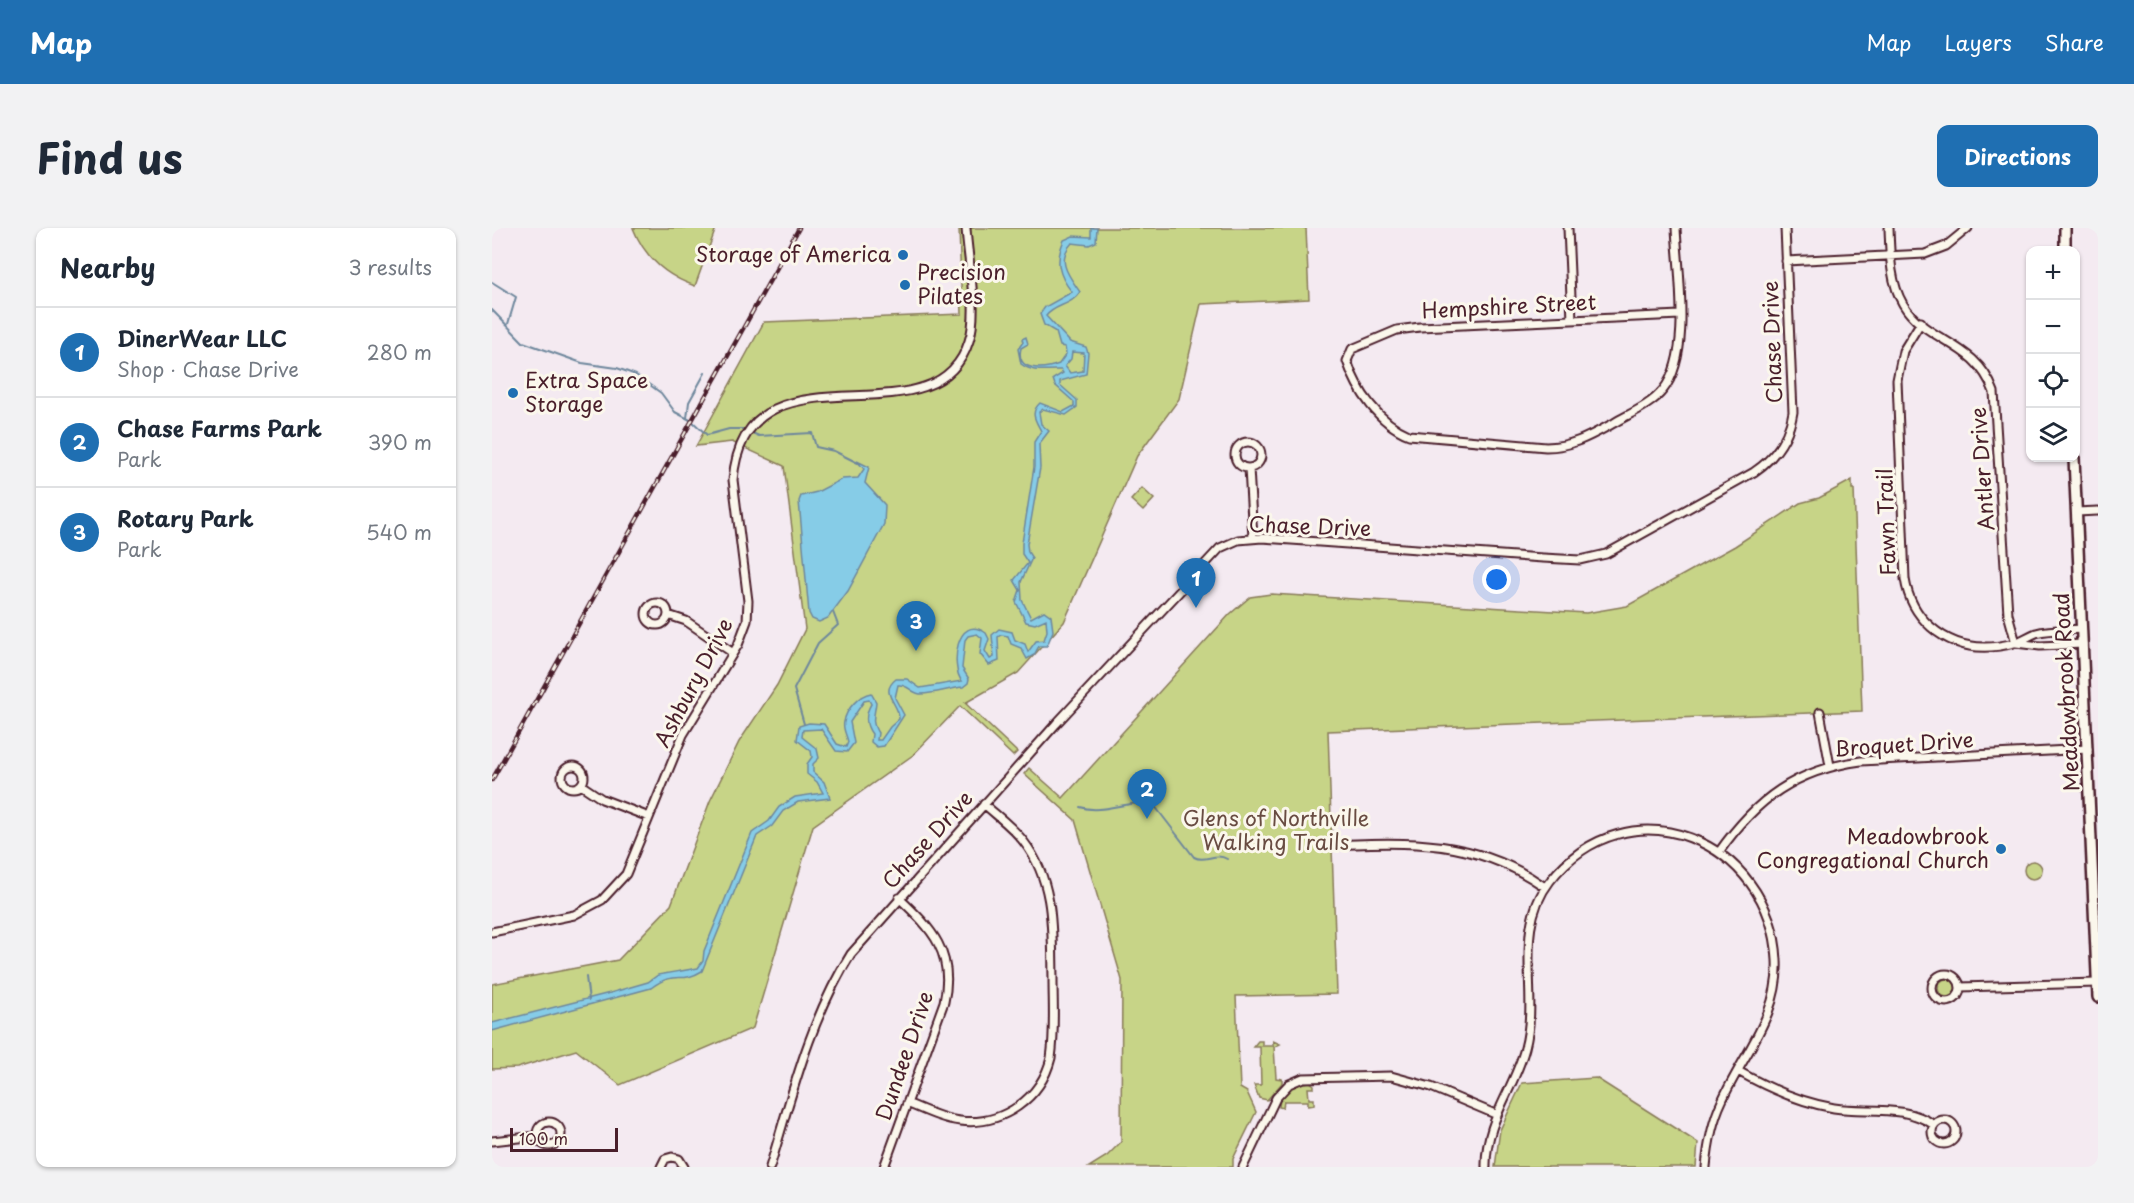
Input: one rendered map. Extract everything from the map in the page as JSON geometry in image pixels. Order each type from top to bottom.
[{"type":"street","name":"Ashbury Drive","points":[[492,932],[574,915],[602,900],[626,874],[683,735],[743,634],[749,607],[733,480],[737,457],[748,435],[774,411],[800,399],[914,391],[936,384],[946,376],[966,350],[973,327],[966,228]]},
{"type":"street","points":[[1568,228],[1572,320]]},
{"type":"street","points":[[1676,228],[1680,315]]},
{"type":"street","name":"Chase Drive","points":[[770,1167],[812,1034],[830,989],[863,938],[1204,562],[1220,548],[1253,538],[1580,560],[1619,548],[1755,472],[1770,460],[1781,446],[1789,427],[1793,403],[1785,228]]},
{"type":"street","name":"Antler Drive","points":[[1889,228],[1897,291],[1909,313],[1970,356],[1984,371],[1994,392],[2008,614],[2016,642]]},
{"type":"street","points":[[1786,261],[1924,254],[1939,250],[1958,238],[1968,228]]},
{"type":"street","points":[[2065,228],[2066,246]]},
{"type":"street","name":"Hempshire Street","points":[[1680,315],[1680,355],[1672,377],[1663,390],[1645,405],[1582,440],[1560,447],[1430,439],[1408,435],[1385,421],[1372,407],[1350,369],[1348,355],[1352,349],[1397,330],[1572,320],[1680,315]]},
{"type":"street","name":"Fawn Trail","points":[[1920,322],[1903,351],[1897,380],[1908,592],[1924,621],[1947,639],[1972,647],[2016,642],[2040,646],[2083,644]]},
{"type":"street","name":"Meadowbrook Road","points":[[2074,462],[2096,902],[2098,997]]},
{"type":"street","points":[[1249,468],[1253,538]]},
{"type":"street","points":[[2076,512],[2098,511]]},
{"type":"street","points":[[668,615],[686,621],[733,653]]},
{"type":"street","name":"Fawn Trail","points":[[2016,642],[2036,633],[2082,629]]},
{"type":"street","points":[[1820,712],[1830,766]]},
{"type":"street","name":"Broquet Drive","points":[[1719,852],[1742,821],[1769,797],[1796,779],[1830,766],[1861,761],[2088,749]]},
{"type":"street","points":[[580,785],[594,796],[649,817]]},
{"type":"street","points":[[907,1103],[961,1121],[991,1119],[1010,1112],[1031,1097],[1045,1074],[1051,1058],[1053,967],[1050,901],[1042,875],[1030,851],[1016,833],[984,804]]},
{"type":"street","points":[[1486,1167],[1487,1143],[1495,1114],[1520,1064],[1528,1036],[1531,1009],[1529,930],[1545,887],[1583,850],[1603,838],[1623,832],[1666,831],[1696,840],[1719,852],[1744,875],[1760,898],[1772,925],[1778,960],[1776,987],[1770,1008],[1762,1030],[1718,1109],[1709,1140],[1706,1167]]},
{"type":"street","points":[[1331,845],[1415,843],[1460,848],[1514,868],[1545,887]]},
{"type":"street","name":"Dundee Drive","points":[[884,1167],[944,1002],[947,972],[942,951],[933,933],[898,898]]},
{"type":"street","points":[[1949,975],[1957,979],[1960,987],[1958,996],[1946,1002],[1935,996],[1932,987],[1936,979],[1949,975]]},
{"type":"street","points":[[1960,987],[2097,983]]},
{"type":"street","points":[[1738,1071],[1774,1091],[1826,1106],[1911,1114],[1934,1125]]},
{"type":"street","points":[[1243,1167],[1276,1098],[1285,1087],[1303,1078],[1378,1075],[1414,1081],[1495,1114]]},
{"type":"street","points":[[492,1141],[537,1136]]},
{"type":"street","points":[[661,1167],[665,1160],[672,1157],[679,1160],[684,1167]]},
{"type":"green space","points":[[633,228],[716,228],[695,286],[675,277],[657,264],[643,247]]},
{"type":"green space","points":[[959,228],[1306,228],[1309,299],[1201,304],[1179,399],[1137,456],[1064,622],[1018,673],[965,703],[1017,752],[1013,756],[960,706],[913,755],[813,826],[753,1028],[620,1085],[576,1050],[517,1068],[492,1069],[492,984],[618,960],[671,905],[710,801],[739,742],[777,685],[805,629],[784,466],[732,442],[696,446],[764,322],[962,314]]},
{"type":"green space","name":"Glens of Northville Walking Trails","points":[[1852,480],[1862,711],[1328,731],[1337,994],[1236,996],[1240,1088],[1247,1092],[1256,1112],[1233,1159],[1233,1167],[1089,1167],[1107,1156],[1121,1142],[1122,980],[1075,820],[1024,774],[1029,768],[1063,798],[1230,614],[1250,597],[1271,594],[1586,613],[1627,606],[1735,546],[1800,503],[1819,498]]},
{"type":"green space","points":[[1142,488],[1154,499],[1143,511],[1131,500]]},
{"type":"green space","points":[[2029,861],[2037,861],[2042,866],[2040,877],[2029,879],[2024,874],[2024,866]]},
{"type":"green space","points":[[1947,979],[1953,982],[1956,988],[1953,994],[1947,997],[1941,994],[1938,988],[1941,982]]},
{"type":"green space","points":[[1258,1041],[1262,1041],[1262,1046],[1273,1046],[1273,1041],[1280,1044],[1274,1047],[1276,1078],[1282,1079],[1282,1083],[1267,1100],[1259,1098],[1254,1085],[1261,1085],[1260,1047],[1253,1047]]},
{"type":"green space","points":[[1596,1078],[1698,1143],[1696,1167],[1495,1167],[1500,1130],[1522,1083]]},
{"type":"green space","points":[[1310,1082],[1314,1088],[1308,1088],[1309,1099],[1314,1099],[1314,1105],[1308,1106],[1308,1101],[1284,1101],[1283,1108],[1279,1107],[1282,1097],[1289,1089]]},
{"type":"water","points":[[1091,228],[1097,228],[1096,242],[1089,245],[1072,243],[1065,256],[1066,269],[1080,292],[1072,300],[1046,316],[1070,342],[1086,347],[1088,353],[1086,374],[1060,381],[1060,385],[1077,400],[1077,407],[1066,415],[1043,409],[1039,412],[1041,424],[1049,431],[1039,444],[1040,468],[1027,544],[1032,558],[1021,582],[1022,600],[1031,618],[1044,611],[1051,616],[1053,631],[1047,646],[1039,646],[1034,655],[1027,659],[1021,648],[1011,644],[1008,636],[1001,635],[998,637],[999,661],[989,665],[980,654],[982,638],[977,634],[968,636],[965,640],[962,668],[969,679],[968,683],[963,687],[924,694],[898,685],[895,698],[904,715],[884,746],[877,747],[871,742],[872,734],[867,719],[871,704],[869,700],[864,701],[850,722],[854,743],[847,752],[836,751],[821,729],[803,730],[802,737],[817,749],[819,758],[813,764],[813,772],[824,782],[830,798],[798,802],[783,811],[772,826],[757,836],[702,971],[688,977],[666,979],[651,988],[492,1031],[492,1023],[610,993],[648,982],[658,975],[698,968],[703,961],[704,951],[752,833],[769,821],[779,807],[795,797],[823,793],[817,782],[807,774],[807,764],[812,757],[811,751],[797,740],[799,726],[809,723],[824,724],[837,744],[846,747],[848,742],[844,724],[847,712],[858,700],[871,693],[876,702],[874,721],[878,733],[877,740],[881,740],[899,719],[889,694],[891,684],[896,679],[907,679],[920,688],[962,681],[958,674],[956,655],[958,644],[968,630],[976,628],[986,633],[989,639],[985,651],[990,659],[994,657],[992,635],[999,629],[1012,632],[1015,640],[1025,644],[1028,652],[1036,641],[1044,640],[1047,631],[1046,619],[1035,624],[1026,622],[1016,602],[1020,590],[1014,580],[1028,563],[1022,554],[1022,543],[1034,467],[1034,442],[1041,431],[1034,414],[1040,403],[1063,412],[1074,406],[1074,402],[1055,385],[1053,379],[1063,373],[1061,370],[1035,370],[1026,367],[1021,364],[1018,349],[1023,342],[1022,339],[1026,337],[1028,344],[1021,348],[1020,356],[1026,365],[1038,368],[1059,364],[1066,354],[1065,347],[1060,346],[1056,332],[1044,325],[1040,314],[1045,307],[1072,292],[1059,268],[1059,255],[1064,240],[1073,236],[1091,237]],"holes":[[[1072,352],[1084,353],[1083,371],[1070,373],[1065,366],[1071,359]]]},
{"type":"water","points":[[857,461],[869,467],[865,483],[885,505],[884,524],[848,591],[828,618],[819,622],[812,619],[809,613],[799,501],[801,496],[817,492],[842,479],[858,478],[864,469]]},
{"type":"waterway","points":[[492,282],[516,297],[508,324]]},
{"type":"waterway","points":[[492,310],[523,342],[582,363],[617,368],[636,375],[661,393],[675,412],[692,421],[707,435],[729,429],[743,429],[759,436],[812,433],[816,447],[834,451],[858,463]]},
{"type":"waterway","points":[[687,418],[689,402],[705,373]]},
{"type":"waterway","points":[[804,724],[794,689],[818,643],[838,625],[833,612]]},
{"type":"waterway","points":[[1080,807],[1099,809],[1135,803],[1154,805],[1194,857],[1227,859]]},
{"type":"waterway","points":[[586,977],[589,1000]]},
{"type":"railway","points":[[492,780],[799,228]]},
{"type":"place","name":"Storage of America","points":[[903,255]]},
{"type":"place","name":"Precision Pilates","points":[[905,285]]},
{"type":"place","name":"Extra Space Storage","points":[[513,393]]},
{"type":"place","name":"DinerWear LLC","points":[[1196,608]]},
{"type":"place","name":"Rotary Park","points":[[916,651]]},
{"type":"place","name":"Chase Farms Park","points":[[1147,819]]},
{"type":"place","name":"Meadowbrook Congregational Church","points":[[2001,849]]}]
